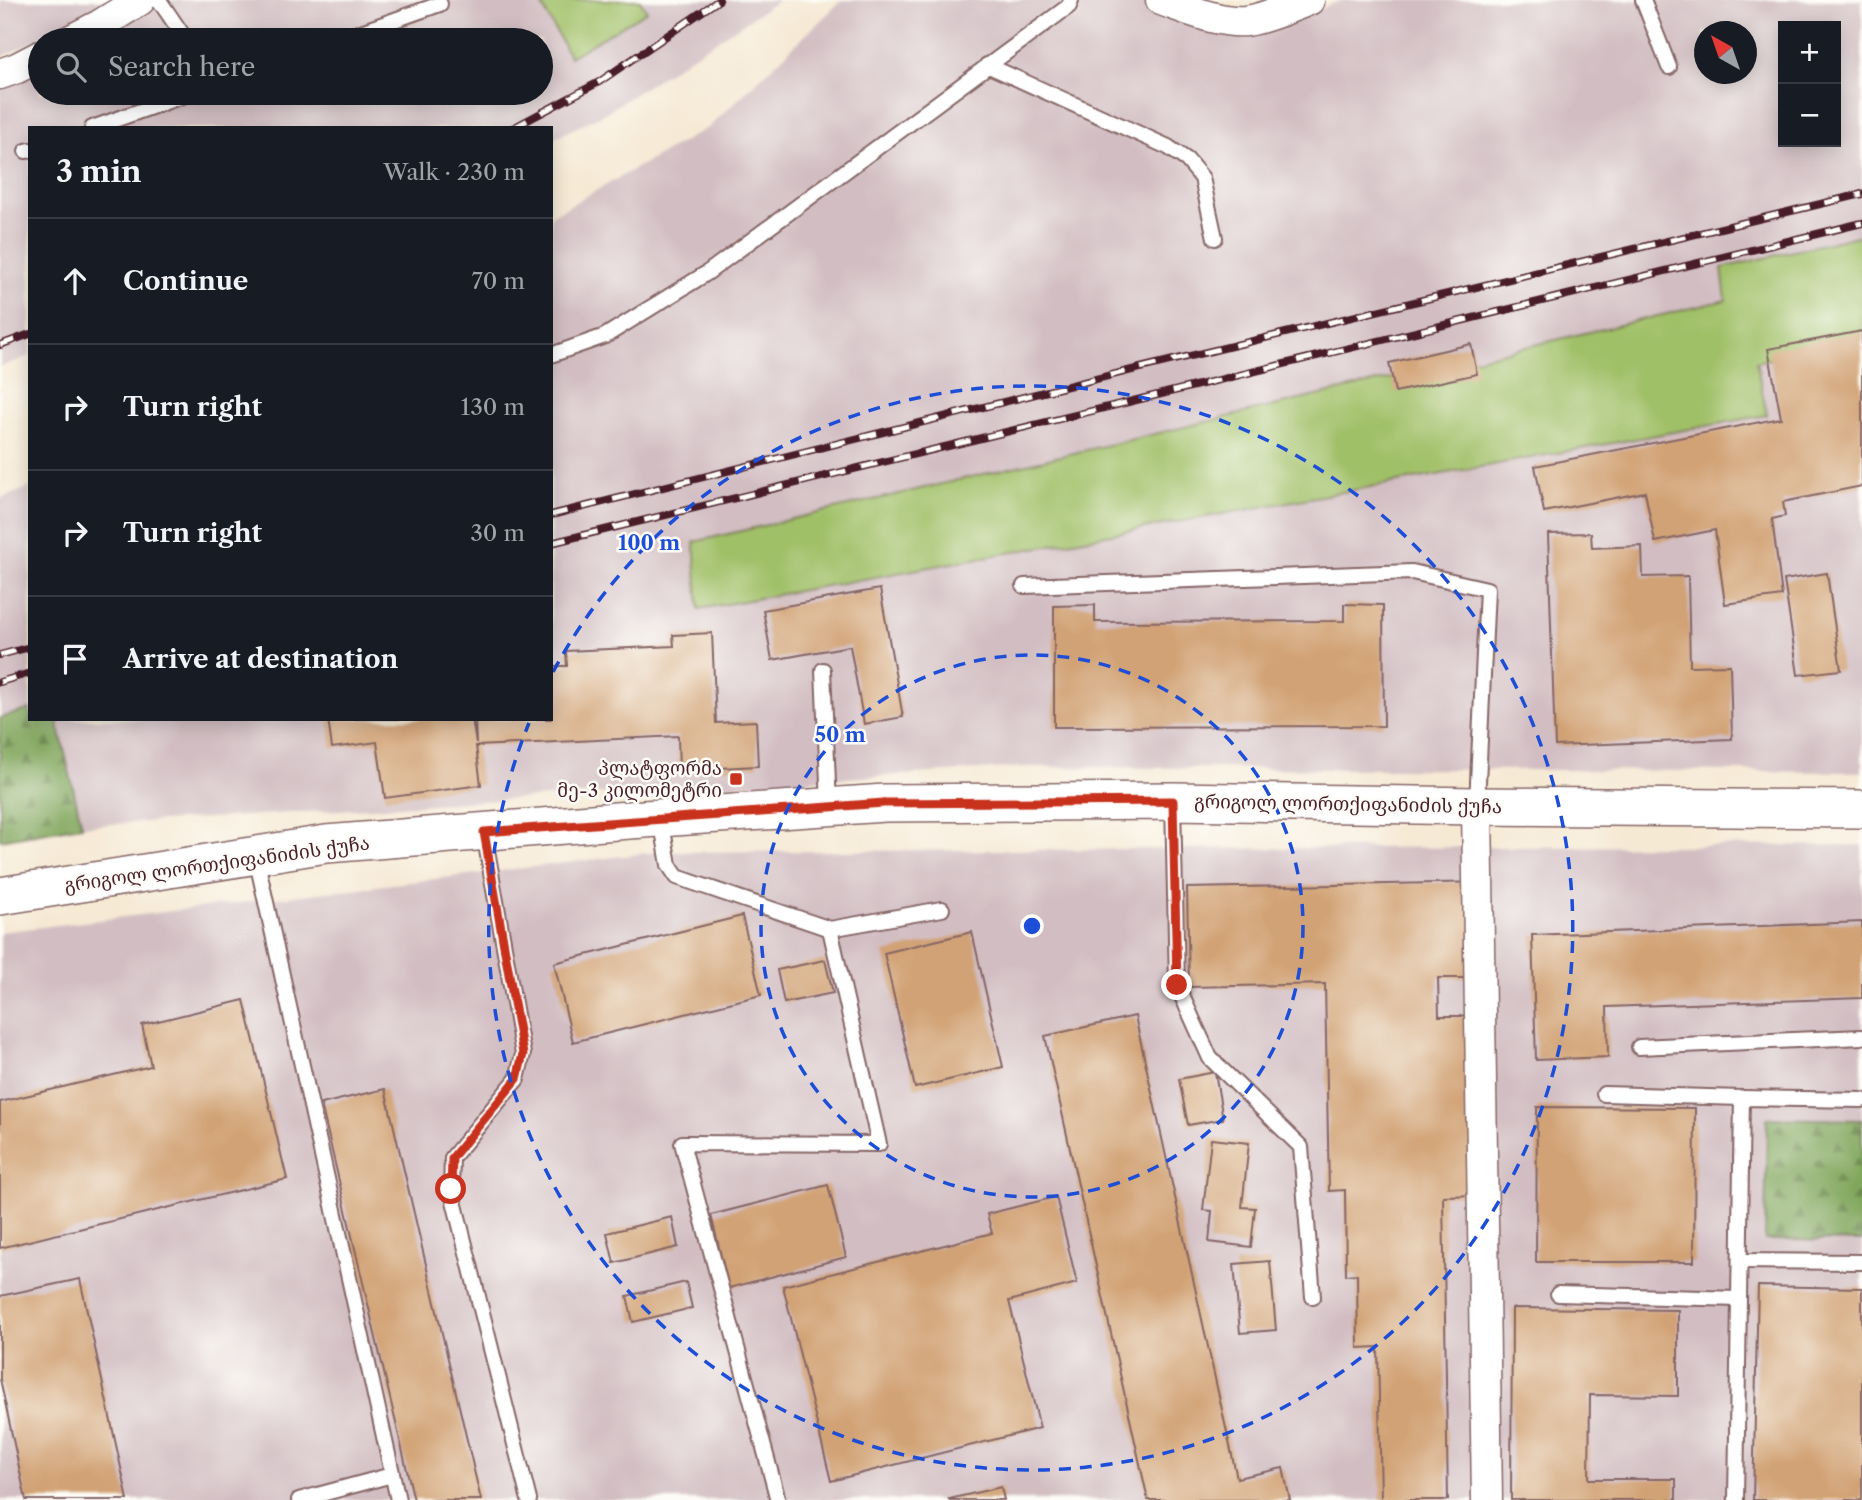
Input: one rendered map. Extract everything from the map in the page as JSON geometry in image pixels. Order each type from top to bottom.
[{"type":"street","points":[[94,28],[139,0]]},
{"type":"street","points":[[1161,0],[1209,17],[1245,21],[1309,0]]},
{"type":"street","points":[[0,74],[28,63]]},
{"type":"street","name":"გრიგოლ ლორთქიფანიძის ქუჩა","points":[[0,896],[326,844],[884,803],[1173,801],[1862,809]]},
{"type":"street","points":[[1477,806],[1487,1500]]},
{"type":"lane","points":[[159,0],[178,28]]},
{"type":"lane","points":[[553,354],[604,336],[707,274],[1069,6],[1072,0]]},
{"type":"lane","points":[[1643,0],[1669,67]]},
{"type":"lane","points":[[372,28],[440,4]]},
{"type":"lane","points":[[987,65],[1168,147],[1187,160],[1202,178],[1214,238]]},
{"type":"lane","points":[[98,126],[157,105]]},
{"type":"lane","points":[[1024,586],[1412,572],[1488,589],[1477,806]]},
{"type":"lane","points":[[823,670],[829,807]]},
{"type":"lane","points":[[1173,801],[1177,985],[1210,1058],[1301,1147],[1313,1297]]},
{"type":"lane","points":[[661,818],[669,865],[677,877],[830,929],[942,909]]},
{"type":"lane","points":[[484,832],[523,1054],[517,1079],[452,1158],[451,1189],[529,1500]]},
{"type":"lane","points":[[256,856],[398,1500]]},
{"type":"lane","points":[[778,1500],[682,1143],[879,1144],[830,929]]},
{"type":"lane","points":[[1639,1047],[1862,1037]]},
{"type":"lane","points":[[1605,1094],[1862,1100]]},
{"type":"lane","points":[[1736,1500],[1742,1098]]},
{"type":"lane","points":[[1740,1261],[1862,1262]]},
{"type":"lane","points":[[1558,1294],[1739,1299]]},
{"type":"lane","points":[[299,1500],[393,1475]]},
{"type":"shaded area","points":[[0,0],[109,0],[61,28],[28,28],[28,44],[0,58]]},
{"type":"shaded area","points":[[153,0],[539,0],[570,57],[646,11],[640,0],[779,0],[605,113],[553,139],[553,126],[28,126],[28,357],[0,367],[0,86],[28,75],[28,105],[553,105],[553,28],[108,28]]},
{"type":"shaded area","points":[[842,0],[1140,0],[1246,39],[1342,0],[1862,0],[1862,235],[1723,267],[1727,300],[694,542],[1767,414],[1755,362],[1862,339],[1862,772],[1026,767],[82,826],[57,721],[553,721],[553,215],[709,127]]},
{"type":"shaded area","points":[[28,488],[28,710],[0,718],[0,499]]},
{"type":"shaded area","points":[[1862,845],[1862,1500],[0,1500],[0,932],[656,852]]},
{"type":"green space","points":[[539,0],[640,0],[647,11],[570,57]]},
{"type":"green space","points":[[1862,235],[1862,339],[1756,362],[1767,415],[699,609],[694,542],[1726,300],[1722,268]]},
{"type":"green space","points":[[28,710],[28,721],[57,721],[82,826],[0,840],[0,718]]},
{"type":"green space","points":[[1767,1118],[1862,1120],[1862,1241],[1765,1240]]},
{"type":"building","points":[[1862,331],[1862,486],[1783,502],[1785,516],[1772,519],[1782,596],[1725,604],[1715,530],[1655,542],[1645,492],[1544,512],[1535,466],[1781,418],[1768,349]]},
{"type":"building","points":[[1471,344],[1477,374],[1395,392],[1389,363]]},
{"type":"building","points":[[1591,533],[1592,548],[1642,546],[1643,577],[1688,576],[1690,666],[1730,665],[1732,739],[1555,746],[1548,534]]},
{"type":"building","points":[[1827,573],[1841,670],[1798,675],[1784,580]]},
{"type":"building","points":[[880,589],[903,717],[864,724],[850,646],[772,660],[763,610]]},
{"type":"building","points":[[1344,604],[1383,605],[1384,726],[1054,727],[1054,606],[1095,605],[1095,622],[1344,621]]},
{"type":"building","points":[[712,633],[716,723],[756,721],[758,766],[679,770],[678,736],[476,746],[481,785],[385,798],[377,742],[332,748],[328,721],[472,721],[476,743],[475,721],[553,721],[553,666],[567,666],[566,651],[674,646],[673,635]]},
{"type":"building","points":[[1486,882],[1488,978],[1438,978],[1439,1016],[1476,1016],[1479,1195],[1443,1196],[1448,1500],[1381,1500],[1378,1347],[1358,1348],[1357,1274],[1346,1275],[1345,1190],[1329,1191],[1325,984],[1189,987],[1187,888]]},
{"type":"building","points":[[742,916],[761,995],[573,1042],[554,963]]},
{"type":"building","points":[[1862,922],[1862,998],[1607,1007],[1608,1057],[1536,1060],[1532,935]]},
{"type":"building","points":[[972,932],[1003,1067],[915,1088],[884,953]]},
{"type":"building","points":[[825,960],[833,993],[784,1003],[777,970]]},
{"type":"building","points":[[244,1000],[287,1179],[0,1248],[0,1102],[151,1066],[142,1025]]},
{"type":"building","points":[[1135,1016],[1237,1478],[1283,1468],[1290,1500],[1148,1500],[1045,1036]]},
{"type":"building","points":[[1215,1072],[1223,1119],[1188,1125],[1179,1079]]},
{"type":"building","points":[[385,1089],[481,1500],[414,1500],[321,1104]]},
{"type":"building","points":[[1537,1107],[1695,1108],[1694,1262],[1536,1262]]},
{"type":"building","points":[[1211,1139],[1249,1143],[1242,1207],[1255,1208],[1251,1247],[1209,1242],[1212,1211],[1203,1210]]},
{"type":"building","points":[[828,1185],[846,1257],[729,1288],[711,1215]]},
{"type":"building","points":[[1056,1197],[1077,1283],[1009,1301],[1040,1428],[831,1481],[783,1286],[992,1233],[987,1214]]},
{"type":"building","points":[[672,1217],[678,1247],[614,1263],[607,1233]]},
{"type":"building","points":[[1270,1261],[1276,1330],[1240,1333],[1234,1264]]},
{"type":"building","points":[[80,1279],[128,1500],[26,1500],[0,1379],[0,1296]]},
{"type":"building","points":[[686,1282],[692,1308],[633,1322],[627,1296]]},
{"type":"building","points":[[1758,1286],[1862,1288],[1862,1500],[1753,1500]]},
{"type":"building","points":[[1512,1308],[1678,1310],[1678,1396],[1590,1395],[1589,1479],[1676,1479],[1676,1500],[1511,1500]]},
{"type":"building","points":[[1001,1487],[1004,1500],[949,1499]]},
{"type":"railway","points":[[517,126],[599,82],[719,0]]},
{"type":"railway","points":[[553,515],[1132,370],[1862,194]]},
{"type":"railway","points":[[553,543],[1862,223]]},
{"type":"railway","points":[[0,345],[28,335]]},
{"type":"railway","points":[[0,655],[28,648]]},
{"type":"railway","points":[[0,682],[28,674]]},
{"type":"place","name":"პლატფორმა მე-3 კილომეტრი","points":[[736,779]]},
{"type":"route","points":[[451,1189],[452,1158],[517,1079],[523,1054],[484,832],[884,803],[1173,801],[1177,985]]}]
